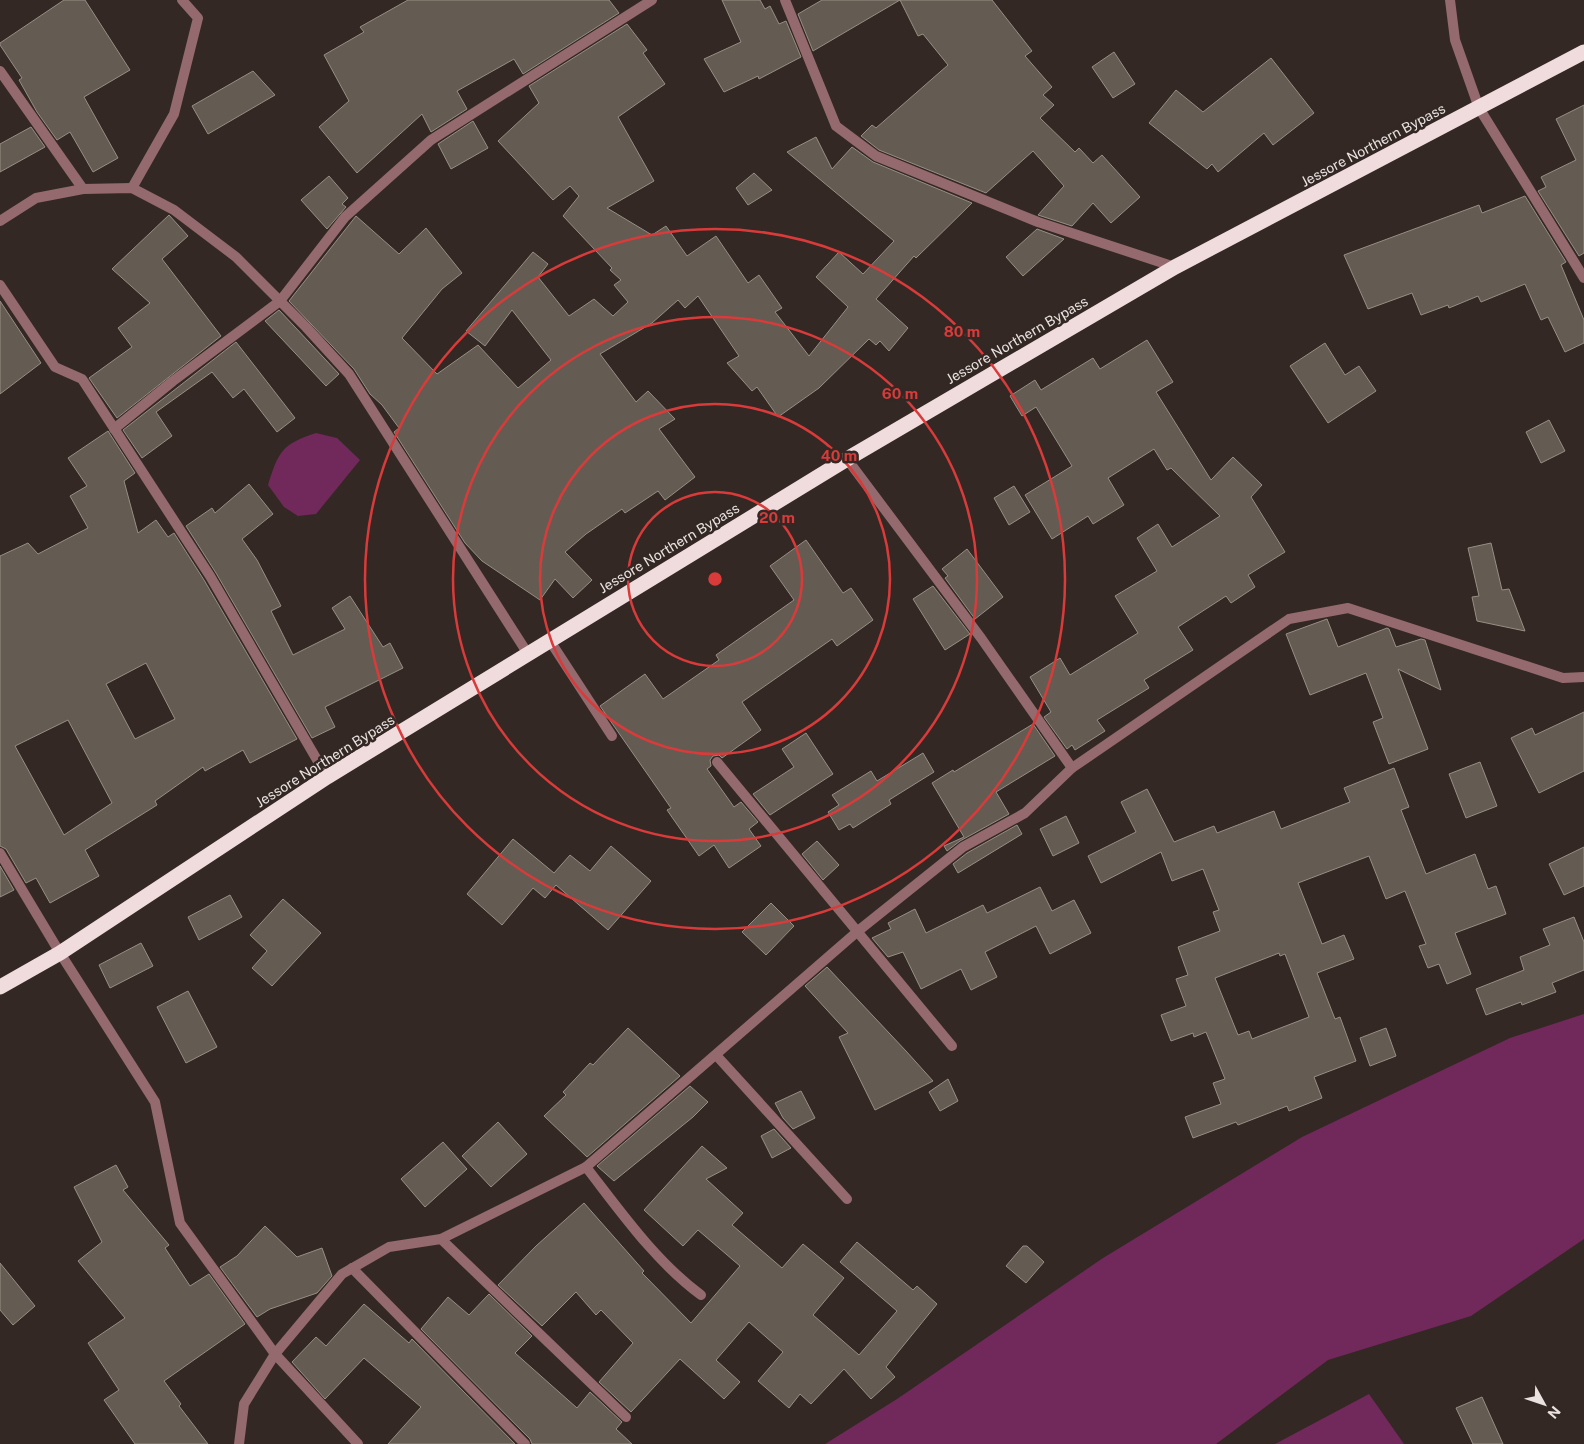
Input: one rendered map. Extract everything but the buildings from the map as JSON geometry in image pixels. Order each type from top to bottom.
[{"type":"highway","name":"Jessore Northern Bypass","points":[[0,987],[60,953],[327,777],[847,459],[1175,267],[1584,52]]},
{"type":"street","points":[[132,188],[174,114],[198,18],[182,0]]},
{"type":"street","points":[[114,429],[173,381],[280,301],[345,217],[431,140],[652,0]]},
{"type":"street","points":[[785,0],[836,126],[876,156],[1038,222],[1175,267]]},
{"type":"street","points":[[1450,0],[1455,40],[1479,108],[1584,278]]},
{"type":"street","points":[[0,71],[83,189]]},
{"type":"street","points":[[0,220],[36,198],[83,189],[132,188],[174,210],[236,257],[348,374],[528,654]]},
{"type":"street","points":[[0,285],[55,367],[82,379],[210,576],[327,777]]},
{"type":"street","points":[[847,459],[981,638],[1072,768]]},
{"type":"street","points":[[239,1444],[244,1404],[275,1354],[342,1274],[388,1246],[441,1239],[586,1167],[858,931],[962,846],[1025,813],[1072,768],[1289,619],[1348,608],[1563,678],[1584,677]]},
{"type":"street","points":[[550,641],[612,736]]},
{"type":"street","points":[[717,762],[952,1046]]},
{"type":"street","points":[[0,853],[60,953],[155,1102],[180,1223],[275,1354],[358,1444]]},
{"type":"street","points":[[716,1055],[847,1199]]},
{"type":"street","points":[[586,1167],[645,1243],[680,1280],[701,1295]]},
{"type":"street","points":[[441,1239],[626,1417]]},
{"type":"street","points":[[352,1268],[525,1444]]},
{"type":"shaded area","points":[[316,433],[337,438],[360,460],[316,514],[298,516],[284,507],[268,485],[275,464],[283,451],[296,441]]},
{"type":"shaded area","points":[[1584,1014],[1584,1239],[1471,1316],[1328,1360],[1216,1444],[825,1444],[897,1399],[1103,1258],[1302,1137],[1510,1038]]},
{"type":"shaded area","points":[[1369,1394],[1404,1444],[1275,1444]]}]
